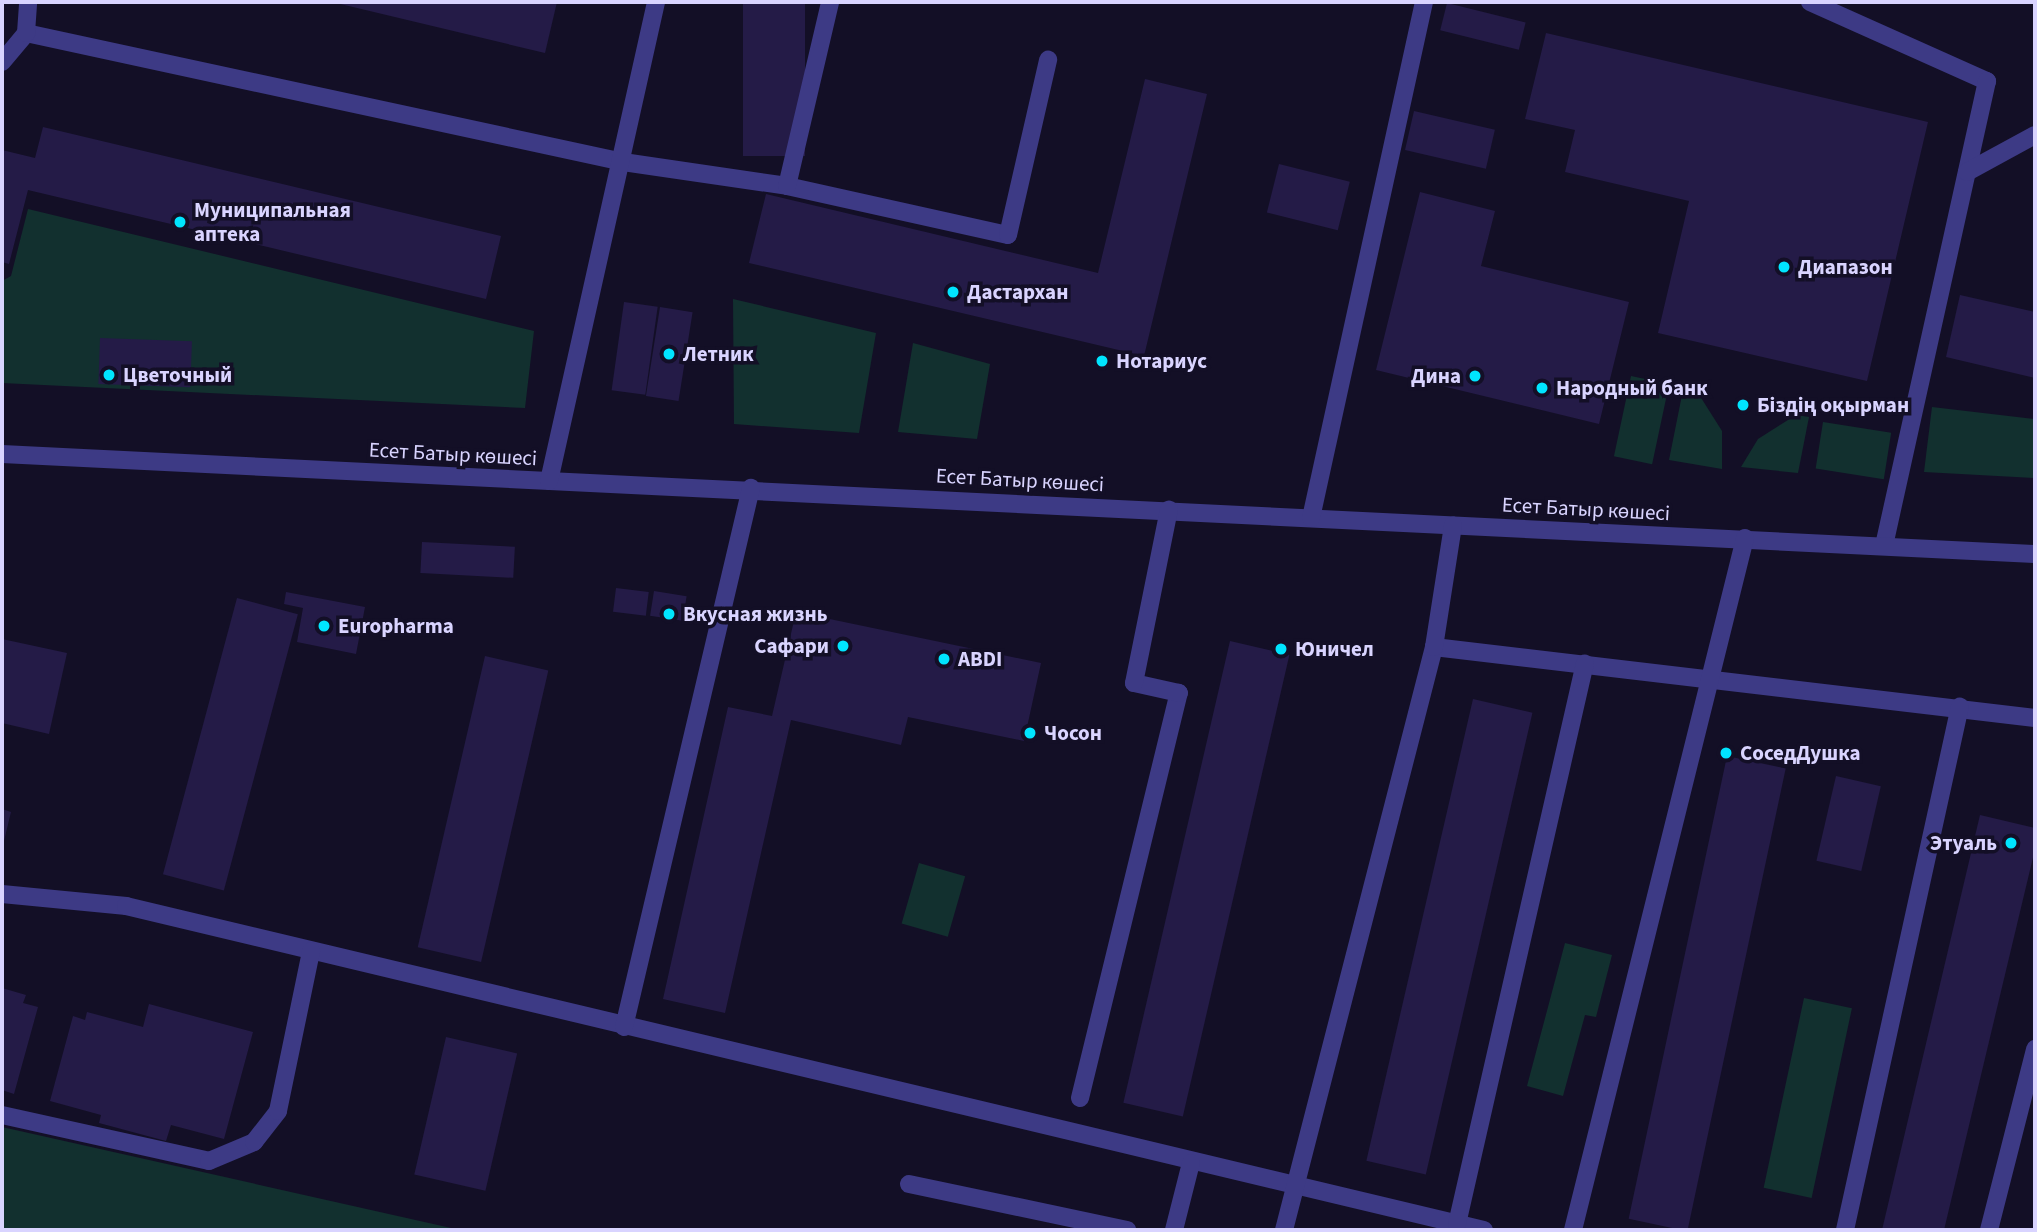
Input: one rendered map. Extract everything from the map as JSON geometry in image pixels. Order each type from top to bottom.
[{"type":"street","points":[[2,62],[26,33],[28,2]]},
{"type":"street","points":[[549,481],[623,162],[656,2]]},
{"type":"street","points":[[787,186],[830,2]]},
{"type":"street","points":[[1311,518],[1424,2]]},
{"type":"street","points":[[1810,2],[1987,80],[1884,545]]},
{"type":"street","points":[[26,33],[623,162],[787,186],[1008,236],[1048,60]]},
{"type":"street","points":[[1967,172],[2035,135]]},
{"type":"street","name":"Есет Батыр көшесі","points":[[2,454],[549,481],[751,488],[2035,554]]},
{"type":"street","points":[[624,1027],[751,488]]},
{"type":"street","points":[[1080,1098],[1179,693],[1134,683],[1170,510]]},
{"type":"street","points":[[1284,1230],[1434,647],[1452,525]]},
{"type":"street","points":[[1573,1230],[1745,538]]},
{"type":"street","points":[[1434,647],[1959,706],[2035,718]]},
{"type":"street","points":[[1457,1224],[1585,663]]},
{"type":"street","points":[[1845,1230],[1959,706]]},
{"type":"street","points":[[2,894],[126,906],[1295,1188],[1484,1230]]},
{"type":"street","points":[[2,1115],[209,1161],[254,1142],[278,1111],[312,951]]},
{"type":"street","points":[[1989,1230],[2035,1049]]},
{"type":"street","points":[[1174,1230],[1191,1163]]},
{"type":"street","points":[[909,1184],[1128,1230]]},
{"type":"green space","points":[[28,209],[534,331],[525,408],[2,383],[2,281],[11,276]]},
{"type":"green space","points":[[733,299],[876,333],[859,433],[734,424]]},
{"type":"green space","points":[[913,343],[990,364],[977,439],[898,432]]},
{"type":"green space","points":[[1631,376],[1669,384],[1652,464],[1614,456]]},
{"type":"green space","points":[[1683,390],[1698,393],[1722,431],[1722,469],[1669,460]]},
{"type":"green space","points":[[1932,407],[2035,419],[2035,478],[1924,472]]},
{"type":"green space","points":[[1796,415],[1809,417],[1798,473],[1741,467],[1758,439]]},
{"type":"green space","points":[[1823,422],[1891,433],[1884,479],[1816,468]]},
{"type":"green space","points":[[919,863],[965,876],[948,937],[902,924]]},
{"type":"green space","points":[[1565,943],[1612,955],[1596,1017],[1585,1015],[1563,1096],[1527,1086]]},
{"type":"green space","points":[[1804,998],[1852,1008],[1812,1198],[1764,1188]]},
{"type":"green space","points":[[2,1127],[460,1230],[2,1230]]},
{"type":"building","points":[[332,2],[557,2],[545,53]]},
{"type":"building","points":[[743,2],[805,2],[805,156],[743,156]]},
{"type":"building","points":[[1447,3],[1526,23],[1519,50],[1440,30]]},
{"type":"building","name":"Диапазон","points":[[1546,33],[1928,122],[1867,381],[1658,333],[1689,201],[1565,172],[1575,130],[1525,119]]},
{"type":"building","points":[[1145,79],[1207,94],[1144,356],[749,263],[766,194],[1098,273]]},
{"type":"building","points":[[1414,111],[1495,130],[1486,169],[1405,150]]},
{"type":"building","points":[[43,127],[501,236],[486,299],[28,190],[9,264],[2,262],[2,150],[35,158]]},
{"type":"building","points":[[1279,164],[1350,182],[1338,230],[1267,213]]},
{"type":"building","points":[[1420,192],[1495,211],[1481,266],[1629,302],[1599,424],[1376,370]]},
{"type":"building","points":[[1960,295],[2035,312],[2035,378],[1946,357]]},
{"type":"building","name":"Летник","points":[[624,302],[658,307],[645,395],[612,390]]},
{"type":"building","name":"Летник","points":[[660,307],[693,312],[679,401],[646,396]]},
{"type":"building","points":[[100,338],[192,341],[190,387],[98,384]]},
{"type":"building","points":[[422,542],[515,547],[513,578],[420,573]]},
{"type":"building","points":[[616,588],[649,592],[646,616],[613,612]]},
{"type":"building","points":[[654,591],[687,596],[683,621],[650,616]]},
{"type":"building","points":[[286,592],[365,607],[356,654],[297,642],[303,608],[284,604]]},
{"type":"building","points":[[237,598],[298,614],[224,891],[163,874]]},
{"type":"building","points":[[796,612],[1041,663],[1024,741],[908,717],[901,745],[791,720],[725,1013],[663,999],[728,707],[772,716]]},
{"type":"building","points":[[2,639],[67,653],[49,734],[2,723]]},
{"type":"building","points":[[1230,641],[1289,655],[1183,1117],[1123,1103]]},
{"type":"building","points":[[485,656],[548,671],[481,962],[418,947]]},
{"type":"building","points":[[1473,699],[1532,713],[1426,1175],[1366,1161]]},
{"type":"building","points":[[1727,756],[1786,768],[1688,1230],[1629,1219]]},
{"type":"building","points":[[1836,776],[1881,786],[1861,871],[1816,861]]},
{"type":"building","points":[[2,809],[11,812],[3,845],[2,845]]},
{"type":"building","points":[[1980,815],[2035,828],[2035,849],[1944,1230],[1882,1230]]},
{"type":"building","points":[[2,988],[26,995],[23,1003],[38,1007],[14,1094],[2,1090]]},
{"type":"building","points":[[149,1004],[253,1032],[224,1139],[171,1125],[166,1141],[99,1123],[101,1115],[50,1101],[73,1016],[85,1020],[87,1012],[143,1027]]},
{"type":"building","points":[[446,1037],[517,1053],[485,1191],[414,1174]]},
{"type":"place","name":"Муниципальная аптека","points":[[180,222]]},
{"type":"place","name":"Диапазон","points":[[1784,267]]},
{"type":"place","name":"Дастархан","points":[[953,292]]},
{"type":"place","name":"Летник","points":[[669,354]]},
{"type":"place","name":"Нотариус","points":[[1102,361]]},
{"type":"place","name":"Цветочный","points":[[109,375]]},
{"type":"place","name":"Дина","points":[[1475,376]]},
{"type":"place","name":"Народный банк","points":[[1542,388]]},
{"type":"place","name":"Біздің оқырман","points":[[1743,405]]},
{"type":"place","name":"Вкусная жизнь","points":[[669,614]]},
{"type":"place","name":"Europharma","points":[[324,626]]},
{"type":"place","name":"Сафари","points":[[843,646]]},
{"type":"place","name":"Юничел","points":[[1281,649]]},
{"type":"place","name":"ABDI","points":[[944,659]]},
{"type":"place","name":"Чосон","points":[[1030,733]]},
{"type":"place","name":"СоседДушка","points":[[1726,753]]},
{"type":"place","name":"Этуаль","points":[[2011,843]]}]
